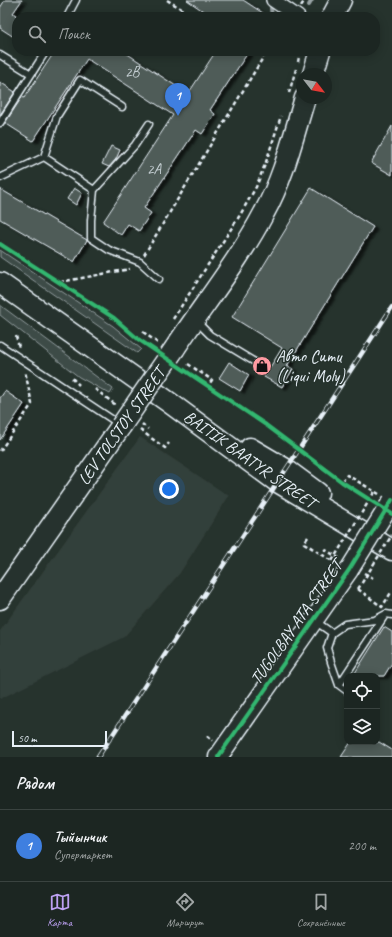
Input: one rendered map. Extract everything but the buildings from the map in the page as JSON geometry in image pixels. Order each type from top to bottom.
[{"type":"main road","points":[[335,12],[341,0]]},
{"type":"main road","points":[[315,68],[318,56]]},
{"type":"main road","name":"LEV TOLSTOY STREET","points":[[0,599],[131,428],[168,342],[194,319],[236,259],[264,214],[284,168],[296,102]]},
{"type":"main road","name":"BAITIK BAATYR STREET","points":[[0,283],[170,403],[284,468],[392,549]]},
{"type":"street","points":[[273,0],[291,12]]},
{"type":"street","name":"TUGOLBAY ATA STREET","points":[[218,757],[349,570],[386,502]]},
{"type":"lane","points":[[70,12],[76,0]]},
{"type":"lane","points":[[0,55],[31,74]]},
{"type":"lane","points":[[0,123],[43,56]]},
{"type":"lane","points":[[0,178],[44,157],[57,116],[80,80],[122,107]]},
{"type":"lane","points":[[149,124],[135,145],[94,190],[91,238],[109,250],[140,262],[159,279]]},
{"type":"lane","points":[[44,157],[94,190]]},
{"type":"lane","points":[[194,319],[210,335],[258,364]]},
{"type":"lane","points":[[0,345],[131,428]]},
{"type":"lane","points":[[344,689],[339,685],[335,676],[327,648],[332,632],[345,624],[375,620],[389,615]]},
{"type":"lane","points":[[339,685],[389,615]]},
{"type":"lane","points":[[314,620],[332,632]]},
{"type":"path","points":[[167,0],[186,12]]},
{"type":"path","points":[[60,282],[136,268],[264,56]]},
{"type":"path","points":[[299,56],[299,68]]},
{"type":"path","points":[[170,325],[240,215],[256,187],[282,115]]},
{"type":"path","points":[[54,278],[66,286]]},
{"type":"path","points":[[143,332],[158,343],[168,342]]},
{"type":"path","points":[[0,451],[32,404],[16,336]]},
{"type":"path","points":[[188,364],[212,380],[208,386]]},
{"type":"path","points":[[201,382],[214,390]]},
{"type":"path","points":[[131,428],[165,448],[169,443]]},
{"type":"path","points":[[308,538],[304,544],[332,561],[375,491],[347,475],[342,482]]},
{"type":"path","points":[[337,479],[348,486]]},
{"type":"path","points":[[364,497],[386,502]]},
{"type":"path","points":[[392,535],[358,589],[382,607],[392,591]]},
{"type":"shaded area","points":[[0,250],[113,326],[141,349],[137,353],[0,257]]},
{"type":"shaded area","points":[[0,305],[113,389],[110,394],[79,377],[0,315]]},
{"type":"shaded area","points":[[140,437],[229,496],[180,573],[124,637],[0,699],[0,631]]},
{"type":"waterway","points":[[309,5],[312,0]]},
{"type":"waterway","points":[[271,8],[271,12]]},
{"type":"railway","points":[[98,757],[392,307]]},
{"type":"cycle path","points":[[0,244],[114,318],[138,339],[266,425],[342,482],[392,514]]},
{"type":"cycle path","points":[[218,757],[349,570],[392,500]]},
{"type":"place","name":"Тыйынчик","points":[[178,116]]},
{"type":"place","name":"Авто Сити (Liqui Moly)","points":[[262,366]]}]
